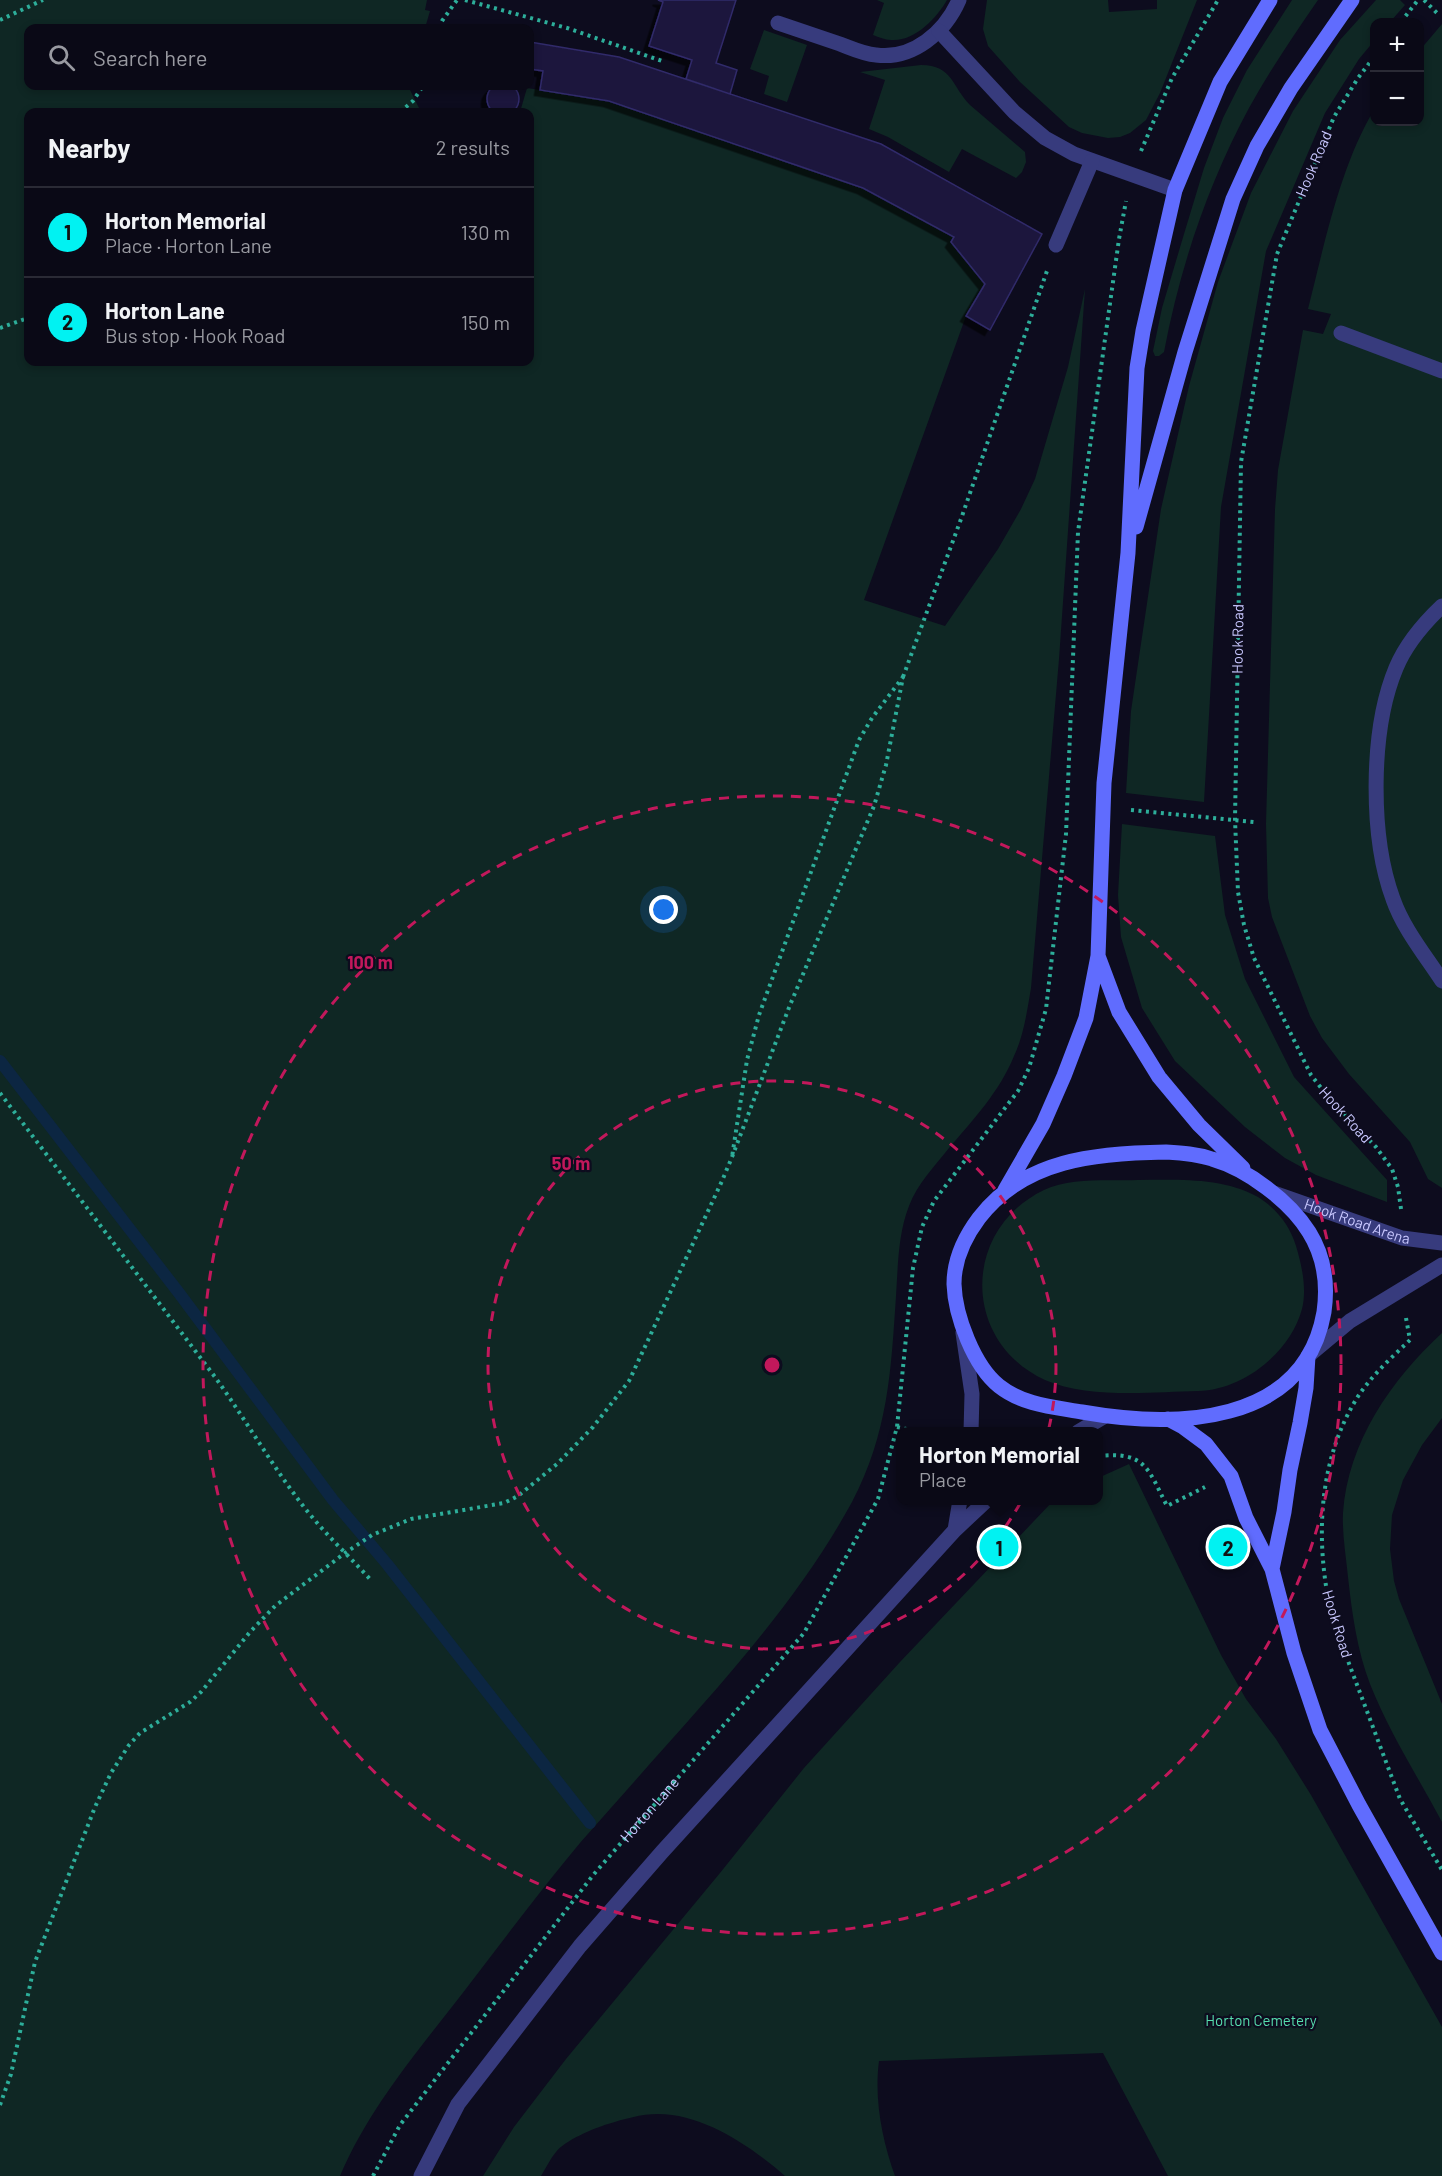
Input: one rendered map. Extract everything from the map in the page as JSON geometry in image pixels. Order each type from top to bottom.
[{"type":"main road","points":[[1005,1190],[1043,1124],[1064,1076],[1086,1018],[1098,956],[1104,783],[1128,553],[1139,350],[1175,190],[1220,82],[1270,0]]},
{"type":"main road","points":[[1128,553],[1185,352],[1233,199],[1257,146],[1286,97],[1352,0]]},
{"type":"main road","points":[[1098,956],[1119,1012],[1159,1077],[1199,1125],[1256,1182]]},
{"type":"main road","points":[[1145,1152],[1187,1154],[1214,1159],[1256,1182],[1286,1202],[1302,1220],[1317,1245],[1325,1286],[1324,1310],[1316,1339],[1308,1356],[1290,1380],[1266,1397],[1224,1414],[1168,1419],[1105,1416],[1035,1404],[1009,1393],[998,1385],[980,1363],[971,1347],[961,1321],[954,1289],[955,1267],[970,1230],[1005,1190],[1026,1177],[1058,1164],[1094,1156],[1145,1152]]},
{"type":"main road","points":[[1272,1569],[1300,1423],[1308,1356]]},
{"type":"main road","points":[[1168,1419],[1206,1444],[1227,1469],[1235,1483],[1246,1518],[1272,1569],[1294,1653],[1320,1730],[1359,1806],[1442,1953]]},
{"type":"street","points":[[778,22],[864,53],[884,56],[919,46],[948,21],[959,0]]},
{"type":"street","points":[[939,31],[1014,112],[1055,144],[1092,161],[1175,190]]},
{"type":"street","points":[[1056,246],[1092,161]]},
{"type":"street","points":[[1341,333],[1442,371]]},
{"type":"street","points":[[1442,606],[1413,638],[1400,659],[1392,679],[1379,743],[1376,811],[1384,873],[1394,902],[1408,929],[1442,981]]},
{"type":"street","name":"Hook Road Arena","points":[[1274,1194],[1402,1238],[1442,1244]]},
{"type":"street","points":[[1308,1356],[1350,1321],[1442,1265]]},
{"type":"street","points":[[961,1321],[972,1394],[971,1427]]},
{"type":"street","points":[[1085,1427],[1105,1416]]},
{"type":"street","points":[[955,1530],[959,1505]]},
{"type":"street","points":[[421,2176],[458,2104],[580,1946],[670,1843],[955,1530],[982,1505]]},
{"type":"path","points":[[0,20],[43,0]]},
{"type":"path","points":[[441,24],[457,0]]},
{"type":"path","points":[[465,0],[567,28],[662,61]]},
{"type":"path","points":[[1162,102],[1172,78],[1218,0]]},
{"type":"path","points":[[1404,18],[1418,0]]},
{"type":"path","points":[[1424,0],[1437,13]]},
{"type":"path","name":"Hook Road","points":[[1370,62],[1334,117],[1277,254],[1241,462],[1235,820],[1238,892],[1244,925],[1254,958],[1305,1065],[1329,1098],[1386,1161],[1395,1178],[1401,1202]]},
{"type":"path","points":[[405,108],[420,90]]},
{"type":"path","name":"Horton Lane","points":[[897,1427],[913,1268],[924,1221],[934,1201],[1018,1091],[1029,1068],[1039,1037],[1052,973],[1066,827],[1078,532],[1119,239]]},
{"type":"path","points":[[0,2105],[11,2074],[35,1962],[82,1839],[119,1758],[140,1733],[190,1702],[201,1692],[250,1632],[275,1606],[372,1535],[411,1519],[504,1503],[518,1496],[557,1464],[593,1427],[629,1381],[732,1157],[789,1005],[874,806],[886,765],[903,677],[1056,246]]},
{"type":"path","points":[[0,328],[24,319]]},
{"type":"path","points":[[732,1157],[747,1060],[763,1004],[859,740],[903,677]]},
{"type":"path","points":[[1124,810],[1254,822]]},
{"type":"path","points":[[0,1093],[216,1377],[303,1506],[370,1579]]},
{"type":"path","name":"Hook Road","points":[[1405,1313],[1410,1340],[1377,1372],[1357,1399],[1332,1456],[1322,1513],[1322,1558],[1327,1598],[1333,1621],[1400,1799],[1442,1870]]},
{"type":"path","name":"Horton Lane","points":[[373,2176],[400,2124],[594,1874],[804,1633],[878,1499],[896,1431]]},
{"type":"green space","points":[[0,0],[427,0],[425,10],[430,11],[426,24],[24,24],[24,90],[410,90],[419,108],[24,108],[24,366],[534,366],[534,108],[521,108],[526,90],[534,89],[609,101],[863,188],[954,237],[952,242],[985,284],[966,316],[864,600],[945,626],[998,549],[1035,479],[1068,367],[1085,289],[1059,659],[1031,988],[1023,1031],[1008,1069],[994,1093],[927,1176],[909,1206],[899,1250],[886,1402],[864,1476],[829,1542],[776,1617],[718,1688],[581,1842],[539,1893],[395,2081],[365,2127],[340,2176],[0,2176]]},
{"type":"green space","points":[[877,0],[947,0],[924,28],[900,40],[891,40],[873,35],[884,3]]},
{"type":"green space","points":[[987,0],[1108,0],[1109,12],[1157,9],[1157,0],[1197,0],[1160,93],[1146,120],[1130,133],[1108,138],[1082,133],[1069,127],[1020,82],[988,46],[983,29]]},
{"type":"green space","points":[[1292,0],[1318,0],[1282,53],[1234,137],[1208,196],[1187,257],[1164,352],[1155,356],[1153,351],[1162,308],[1204,168],[1223,118],[1247,70]]},
{"type":"green space","points":[[1376,0],[1400,0],[1405,5],[1394,18],[1370,18],[1370,46],[1325,113],[1266,251],[1221,507],[1204,802],[1126,793],[1131,711],[1161,509],[1189,386],[1218,282],[1251,193],[1293,111],[1340,40]]},
{"type":"green space","points":[[1442,24],[1442,1188],[1428,1179],[1410,1142],[1349,1074],[1322,1038],[1310,1016],[1272,917],[1268,898],[1266,824],[1275,509],[1278,470],[1303,330],[1323,334],[1331,314],[1308,309],[1342,181],[1370,117],[1370,126],[1424,126],[1424,45]]},
{"type":"green space","points":[[764,30],[807,45],[787,102],[764,94],[769,76],[750,69]]},
{"type":"green space","points":[[921,65],[932,66],[946,73],[970,105],[1025,152],[1026,162],[1022,172],[1016,178],[962,149],[949,172],[888,137],[869,129],[885,80],[860,72]]},
{"type":"green space","points":[[1122,824],[1215,836],[1225,915],[1245,979],[1294,1077],[1387,1180],[1387,1202],[1316,1175],[1285,1158],[1245,1127],[1175,1061],[1142,1008],[1121,937],[1118,895]]},
{"type":"green space","points":[[1168,1180],[1214,1183],[1244,1191],[1271,1206],[1282,1218],[1290,1231],[1298,1254],[1304,1294],[1302,1309],[1296,1325],[1276,1354],[1248,1376],[1215,1389],[1141,1393],[1100,1392],[1062,1386],[1045,1380],[1018,1363],[998,1340],[986,1314],[982,1286],[986,1258],[997,1231],[1017,1208],[1044,1190],[1055,1186],[1090,1181]]},
{"type":"green space","points":[[1442,1333],[1442,1418],[1422,1445],[1403,1480],[1392,1515],[1390,1549],[1399,1599],[1442,1704],[1442,1822],[1386,1719],[1365,1671],[1353,1618],[1344,1545],[1343,1513],[1353,1462],[1375,1414],[1406,1371]]},
{"type":"green space","name":"Horton Cemetery","points":[[1129,1464],[1221,1655],[1246,1699],[1276,1739],[1311,1795],[1442,2027],[1442,2176],[1168,2176],[1103,2053],[879,2061],[878,2105],[886,2148],[895,2176],[785,2176],[758,2154],[710,2126],[675,2115],[658,2114],[620,2120],[580,2135],[560,2148],[541,2176],[483,2176],[514,2127],[566,2059],[804,1768],[900,1662],[1049,1505],[1103,1505],[1103,1476]]},
{"type":"building","points":[[658,0],[736,0],[716,63],[737,70],[730,94],[686,79],[692,60],[649,46],[663,2]]},
{"type":"building","points":[[534,43],[619,57],[881,144],[1042,234],[990,330],[966,316],[985,284],[951,242],[954,237],[863,188],[609,101],[540,90],[543,71],[534,70]]},
{"type":"building","points":[[490,90],[516,90],[516,108],[490,108],[488,105]]},
{"type":"waterway","points":[[0,1061],[179,1293],[333,1500],[387,1564],[590,1823]]},
{"type":"place","name":"Horton Memorial","points":[[999,1547]]},
{"type":"place","name":"Horton Lane","points":[[1228,1547]]}]
